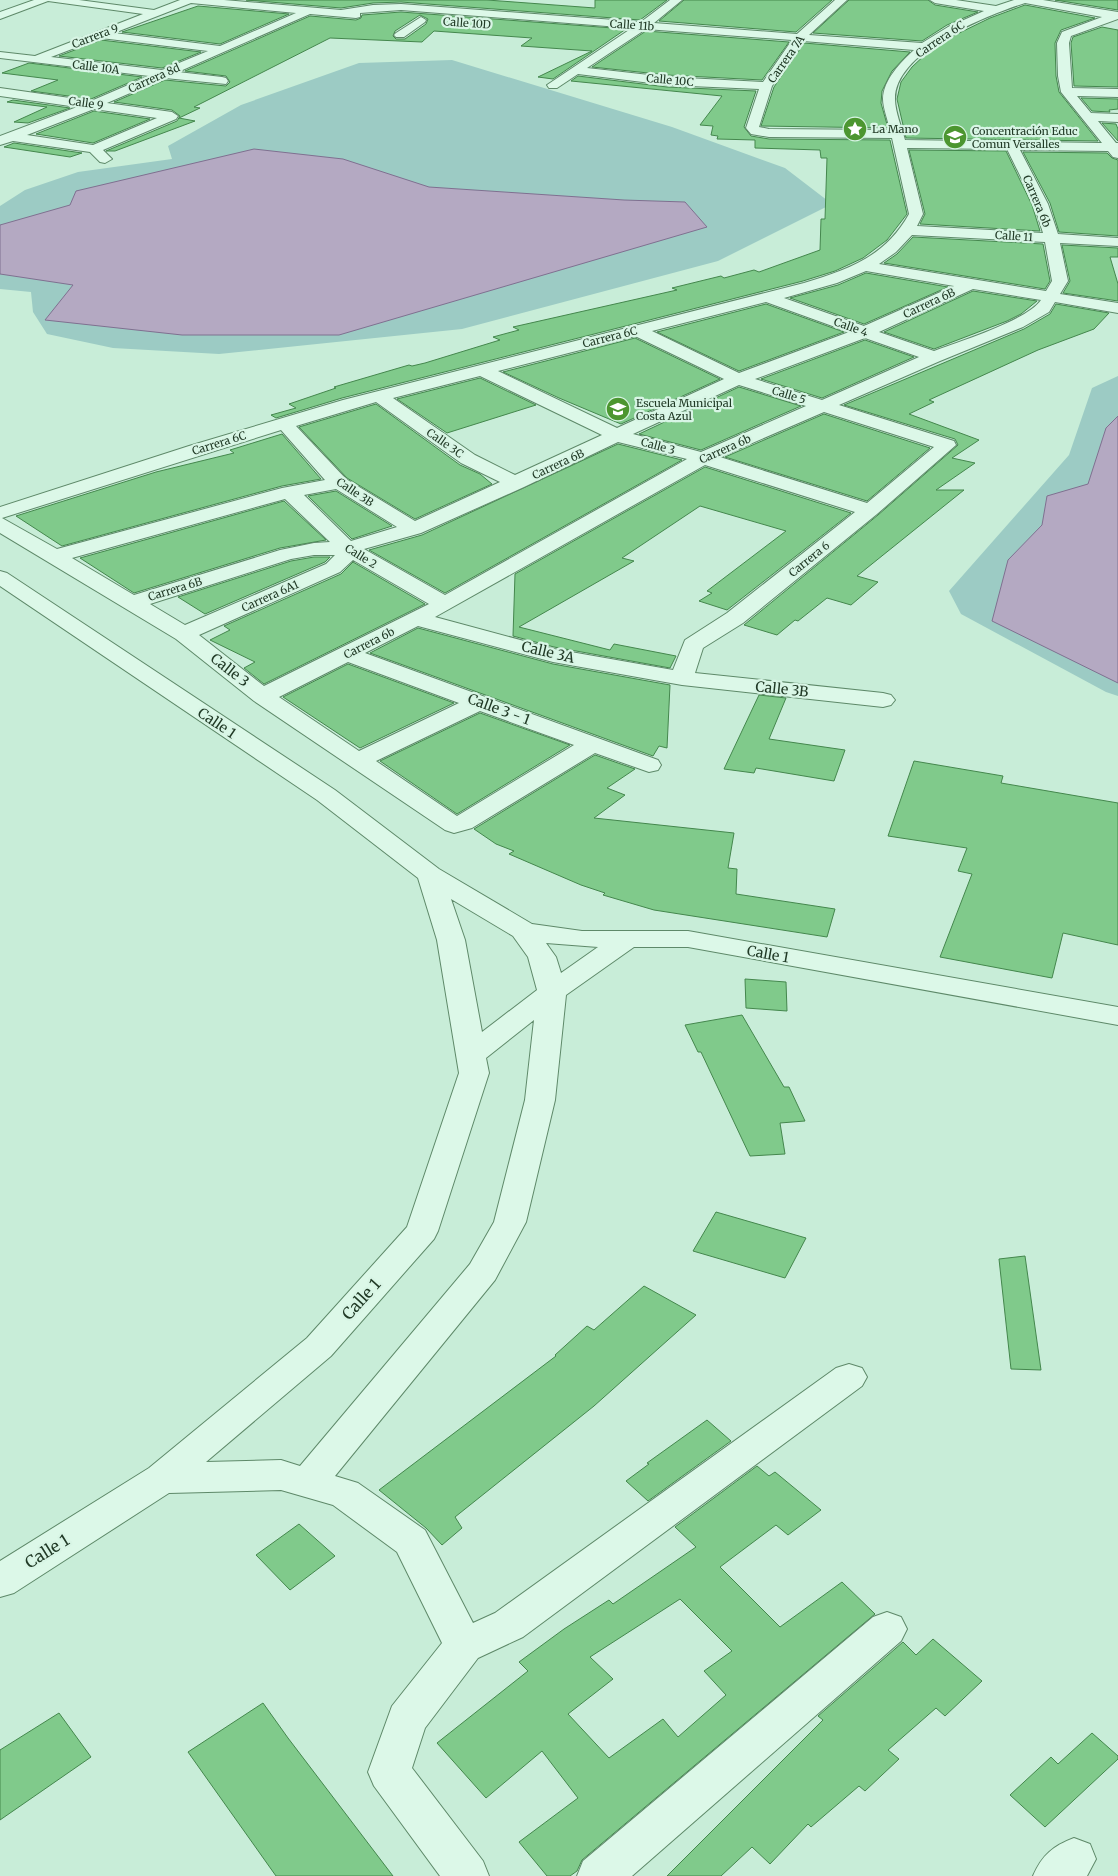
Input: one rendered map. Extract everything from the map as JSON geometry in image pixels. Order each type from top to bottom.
[{"type":"street","points":[[0,16],[44,0]]},
{"type":"street","points":[[53,0],[156,12]]},
{"type":"street","name":"Carrera 9","points":[[9,70],[97,34],[189,0]]},
{"type":"street","name":"Calle 10D","points":[[189,0],[307,12],[627,35]]},
{"type":"street","points":[[553,84],[643,26],[677,0]]},
{"type":"street","name":"Carrera 7A","points":[[842,0],[829,9],[799,38],[766,86],[752,128],[756,131],[899,139]]},
{"type":"street","points":[[935,0],[996,9]]},
{"type":"street","points":[[1025,0],[1117,15]]},
{"type":"street","name":"Carrera 6C","points":[[0,513],[284,423],[378,396],[767,297],[823,282],[864,266],[898,243],[910,230],[916,214],[889,99],[894,81],[906,64],[925,47],[972,18],[1025,0]]},
{"type":"street","name":"Calle 11b","points":[[339,14],[373,8],[401,7],[925,47]]},
{"type":"street","name":"Carrera 8d","points":[[4,137],[95,104],[307,12]]},
{"type":"street","points":[[1116,149],[1087,117],[1068,92],[1064,76],[1063,43],[1066,34],[1117,15]]},
{"type":"street","points":[[400,34],[421,20]]},
{"type":"street","points":[[97,34],[222,49]]},
{"type":"street","name":"Calle 10A","points":[[0,54],[222,81]]},
{"type":"street","name":"Calle 10C","points":[[575,70],[667,81],[766,86]]},
{"type":"street","name":"Calle 9","points":[[0,92],[172,116],[94,149]]},
{"type":"street","points":[[1068,92],[1118,93]]},
{"type":"street","points":[[1087,117],[1118,118]]},
{"type":"street","points":[[4,137],[94,149],[105,160]]},
{"type":"street","points":[[899,139],[1012,146],[1116,149]]},
{"type":"street","name":"Carrera 6b","points":[[262,696],[445,604],[703,458],[934,357],[1017,324],[1043,309],[1060,281],[1052,239],[1041,204],[1012,146]]},
{"type":"street","name":"Calle 11","points":[[910,230],[1118,242]]},
{"type":"street","points":[[864,266],[1118,308]]},
{"type":"street","name":"Carrera 6B","points":[[132,603],[287,554],[314,549],[347,548],[414,529],[738,379],[864,332],[970,284]]},
{"type":"street","name":"Calle 4","points":[[767,297],[934,357]]},
{"type":"street","name":"Calle 5","points":[[636,330],[738,379],[947,445]]},
{"type":"street","name":"Calle 3","points":[[482,370],[618,436],[703,458],[870,510]]},
{"type":"street","name":"Calle 3C","points":[[378,396],[468,459],[516,483]]},
{"type":"street","name":"Calle 3B","points":[[284,423],[339,483],[414,529]]},
{"type":"street","name":"Carrera 6","points":[[682,678],[693,645],[735,618],[870,510],[947,445]]},
{"type":"street","points":[[56,556],[289,492],[339,483]]},
{"type":"street","name":"Calle 2","points":[[289,492],[347,548],[445,604]]},
{"type":"street","name":"Calle 3","points":[[0,524],[184,634],[262,696],[454,825],[463,824],[593,744]]},
{"type":"street","name":"Carrera 6A1","points":[[184,634],[333,568],[343,560],[347,548]]},
{"type":"street","name":"Calle 1","points":[[0,577],[326,795],[430,875],[523,930],[550,936],[582,939],[688,939],[1118,1016]]},
{"type":"street","name":"Calle 3A","points":[[417,619],[553,655],[682,678]]},
{"type":"street","name":"Calle 3 - 1","points":[[348,654],[649,765]]},
{"type":"street","name":"Calle 3B","points":[[682,678],[883,700]]},
{"type":"street","points":[[357,761],[480,702]]},
{"type":"street","name":"Calle 1","points":[[0,1581],[162,1478],[318,1347],[422,1231],[474,1073],[451,940],[430,875]]},
{"type":"street","points":[[307,1483],[483,1272],[510,1222],[540,1100],[552,992],[542,957],[523,930]]},
{"type":"street","points":[[471,1055],[552,992],[629,938]]},
{"type":"street","points":[[467,1876],[389,1772],[407,1720],[464,1646],[509,1625],[849,1377]]},
{"type":"street","points":[[162,1478],[281,1475],[345,1494],[411,1541],[464,1646]]},
{"type":"street","points":[[599,1876],[887,1629]]},
{"type":"shaded area","points":[[452,60],[672,127],[785,168],[832,204],[718,261],[462,329],[219,354],[113,348],[47,334],[33,312],[31,292],[0,289],[0,206],[25,190],[78,172],[172,159],[168,146],[241,105],[359,63]]},
{"type":"shaded area","points":[[254,149],[343,159],[429,187],[624,200],[685,202],[707,227],[339,335],[182,335],[45,320],[73,285],[0,274],[0,225],[70,205],[76,191]]},
{"type":"shaded area","points":[[1118,376],[1118,696],[1106,692],[961,614],[949,591],[1069,455],[1092,388]]},
{"type":"shaded area","points":[[1118,416],[1118,683],[992,621],[1008,560],[1042,525],[1047,496],[1088,484],[1106,428]]},
{"type":"building","points":[[246,0],[487,0],[595,8],[595,0],[667,0],[640,20],[401,2],[373,3],[341,8]]},
{"type":"building","points":[[684,0],[832,0],[796,32],[659,21]]},
{"type":"building","points":[[849,0],[928,0],[935,5],[978,12],[947,25],[922,41],[813,33]]},
{"type":"building","points":[[1055,0],[1118,0],[1118,10]]},
{"type":"building","points":[[1025,5],[1095,18],[1061,30],[1055,43],[1056,76],[1059,92],[1098,141],[906,138],[897,99],[901,82],[912,67],[928,52],[947,39],[990,18]]},
{"type":"building","points":[[198,6],[289,14],[220,44],[122,32]]},
{"type":"building","points":[[401,12],[626,29],[553,79],[538,77],[592,51],[521,46],[532,38],[434,31],[422,42],[330,38],[194,107],[200,108],[179,118],[195,121],[115,151],[106,151],[177,121],[180,116],[172,110],[114,102],[165,80],[226,86],[230,82],[226,76],[185,71],[310,16],[356,20],[361,18],[362,15]],"holes":[[[420,15],[428,19],[426,24],[405,39],[396,39],[393,36],[395,31]]]},
{"type":"building","points":[[1102,27],[1118,30],[1118,87],[1074,86],[1071,43],[1073,37]]},
{"type":"building","points":[[646,31],[789,42],[762,80],[667,75],[592,67]]},
{"type":"building","points":[[101,40],[201,52],[162,68],[59,56]]},
{"type":"building","points":[[804,43],[910,52],[892,71],[882,91],[881,103],[888,128],[761,126],[774,87]]},
{"type":"building","points":[[29,63],[142,77],[91,99],[31,91],[58,80],[2,73]]},
{"type":"building","points":[[578,76],[667,87],[756,91],[744,127],[751,136],[769,139],[890,140],[907,214],[887,240],[863,258],[835,271],[803,281],[342,398],[276,418],[271,415],[296,408],[289,404],[336,388],[334,387],[409,365],[425,363],[500,340],[493,337],[519,330],[513,327],[677,290],[672,288],[721,276],[724,278],[754,270],[759,272],[820,250],[821,219],[825,219],[827,158],[821,158],[820,150],[755,148],[755,140],[717,139],[718,136],[711,135],[713,126],[700,125],[722,96],[571,81]]},
{"type":"building","points":[[1081,98],[1118,99],[1118,109],[1109,110],[1110,112],[1092,111]]},
{"type":"building","points":[[13,100],[70,108],[28,123],[14,122],[47,107],[7,102]]},
{"type":"building","points":[[94,111],[150,119],[93,143],[36,134]]},
{"type":"building","points":[[1102,123],[1116,124],[1118,141]]},
{"type":"building","points":[[14,143],[82,153],[70,157],[4,147]]},
{"type":"building","points":[[909,150],[1006,151],[1032,205],[1040,231],[920,224],[925,214]]},
{"type":"building","points":[[1023,152],[1107,153],[1112,158],[1118,160],[1118,236],[1059,232],[1050,203]]},
{"type":"building","points":[[913,237],[1043,244],[1050,281],[1045,289],[884,263],[897,254]]},
{"type":"building","points":[[1062,245],[1118,248],[1118,257],[1110,257],[1118,284],[1118,301],[1063,293],[1070,281]]},
{"type":"building","points":[[866,273],[948,287],[864,324],[790,298],[838,285]]},
{"type":"building","points":[[973,291],[1037,301],[1021,314],[1007,321],[934,349],[884,332]]},
{"type":"building","points":[[766,304],[844,332],[739,371],[657,332]]},
{"type":"building","points":[[1056,304],[1109,313],[1094,329],[1038,350],[929,400],[934,402],[909,414],[979,440],[952,458],[975,463],[936,490],[964,490],[857,576],[878,582],[851,605],[827,598],[777,635],[744,625],[878,515],[958,445],[955,439],[844,405],[1024,329],[1050,314]]},
{"type":"building","points":[[635,338],[720,379],[621,424],[503,372]]},
{"type":"building","points":[[865,340],[914,357],[822,398],[761,379]]},
{"type":"building","points":[[480,378],[536,405],[447,433],[397,399]]},
{"type":"building","points":[[739,387],[801,406],[701,450],[639,434]]},
{"type":"building","points":[[376,404],[460,465],[480,474],[492,484],[415,519],[347,478],[299,427]]},
{"type":"building","points":[[824,414],[930,448],[867,501],[725,457]]},
{"type":"building","points":[[282,434],[321,479],[282,486],[62,546],[16,516],[156,472],[234,453],[230,450]]},
{"type":"building","points":[[618,444],[682,460],[445,593],[369,550],[422,535]]},
{"type":"building","points":[[705,467],[851,513],[727,610],[699,601],[712,593],[707,591],[786,531],[700,506],[622,558],[634,561],[519,627],[610,650],[614,644],[676,656],[670,668],[554,647],[513,636],[515,574]]},
{"type":"building","points":[[336,491],[392,526],[352,539],[308,496]]},
{"type":"building","points":[[284,501],[326,540],[280,548],[134,593],[80,558]]},
{"type":"building","points":[[314,557],[330,557],[325,562],[205,614],[178,597],[291,561]]},
{"type":"building","points":[[353,562],[425,604],[264,684],[244,668],[255,662],[210,640],[230,630],[224,626],[341,574]]},
{"type":"building","points":[[418,628],[553,664],[670,685],[667,748],[659,746],[653,756],[370,653]]},
{"type":"building","points":[[348,664],[454,703],[360,748],[283,697]]},
{"type":"building","points":[[759,695],[786,698],[769,739],[845,750],[834,781],[756,768],[754,773],[724,769]]},
{"type":"building","points":[[480,713],[570,745],[457,814],[380,761]]},
{"type":"building","points":[[595,755],[635,769],[607,788],[625,795],[594,818],[734,833],[728,868],[737,869],[736,894],[835,909],[827,937],[654,910],[603,895],[605,893],[581,885],[509,854],[514,851],[496,844],[474,829]]},
{"type":"building","points":[[914,761],[1003,776],[1001,783],[1118,803],[1118,945],[1063,933],[1052,978],[940,957],[972,874],[958,871],[967,848],[888,836]]},
{"type":"building","points":[[745,979],[786,982],[787,1011],[746,1008]]},
{"type":"building","points":[[742,1015],[784,1087],[789,1087],[805,1121],[780,1123],[785,1154],[750,1156],[701,1052],[698,1052],[685,1025]]},
{"type":"building","points":[[716,1212],[806,1238],[785,1278],[693,1251]]},
{"type":"building","points":[[1025,1256],[1041,1370],[1011,1369],[999,1259]]},
{"type":"building","points":[[644,1286],[696,1315],[594,1406],[455,1517],[462,1528],[442,1545],[426,1528],[379,1490],[556,1356],[587,1326],[594,1330]]},
{"type":"building","points":[[707,1420],[731,1441],[648,1501],[626,1481],[649,1464],[647,1463]]},
{"type":"building","points":[[757,1466],[769,1476],[775,1472],[821,1510],[788,1535],[776,1525],[720,1567],[780,1627],[842,1582],[875,1614],[582,1860],[577,1871],[570,1876],[547,1876],[519,1842],[578,1798],[542,1751],[486,1798],[437,1743],[528,1671],[519,1662],[564,1629],[609,1600],[613,1604],[696,1547],[675,1527]],"holes":[[[680,1599],[732,1651],[704,1671],[726,1695],[678,1737],[663,1719],[609,1758],[568,1714],[613,1679],[590,1657]]]},
{"type":"building","points":[[299,1524],[335,1556],[290,1590],[256,1555]]},
{"type":"building","points":[[933,1639],[982,1681],[945,1716],[936,1708],[888,1750],[899,1759],[865,1791],[859,1786],[811,1827],[808,1824],[770,1864],[752,1847],[721,1876],[667,1876],[823,1720],[818,1716],[903,1642],[916,1655]]},
{"type":"building","points":[[263,1703],[393,1876],[276,1876],[188,1752]]},
{"type":"building","points":[[59,1713],[91,1757],[0,1820],[0,1750]]},
{"type":"building","points":[[1092,1733],[1118,1756],[1118,1759],[1045,1827],[1010,1795],[1051,1757],[1058,1764]]},
{"type":"place","name":"La Mano","points":[[855,129]]},
{"type":"place","name":"Concentración Educ Comun Versalles","points":[[955,137]]},
{"type":"place","name":"Escuela Municipal Costa Azul","points":[[618,409]]}]
